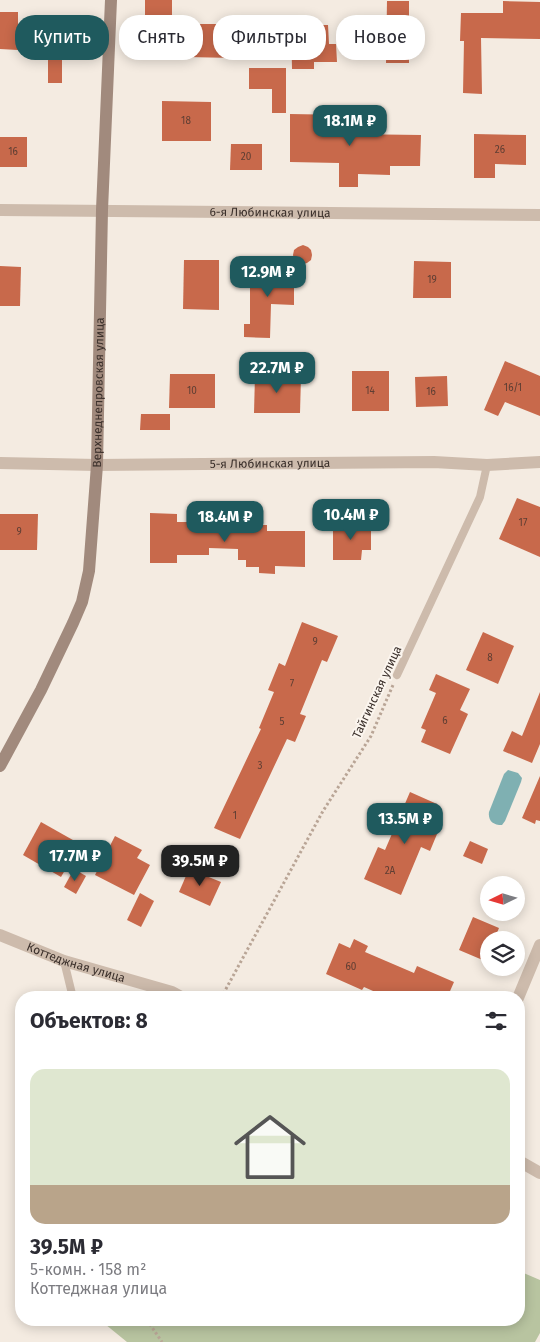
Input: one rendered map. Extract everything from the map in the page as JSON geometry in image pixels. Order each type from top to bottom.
[{"type":"street","name":"Верхнеднепровская улица","points":[[0,766],[41,690],[82,602],[89,571],[97,465],[102,210],[111,0]]},
{"type":"street","name":"6-я Любинская улица","points":[[0,210],[540,215]]},
{"type":"street","name":"5-я Любинская улица","points":[[0,463],[97,465],[434,462],[487,465],[540,462]]},
{"type":"street","name":"Коттеджная улица","points":[[0,935],[64,962],[168,991]]},
{"type":"street","points":[[521,991],[540,945]]},
{"type":"street","points":[[525,1164],[540,1173]]},
{"type":"lane","name":"Тайгинская улица","points":[[397,674],[480,497],[487,465]]},
{"type":"lane","points":[[64,962],[71,991]]},
{"type":"path","name":"Тайгинская улица","points":[[225,991],[323,811],[371,736],[397,674]]},
{"type":"path","points":[[151,1326],[162,1342]]},
{"type":"green space","points":[[525,1274],[540,1280],[540,1333],[535,1342],[127,1342],[107,1326],[525,1326]]},
{"type":"water","points":[[508,770],[518,773],[522,778],[505,821],[502,825],[499,825],[490,820],[489,812],[504,774]]},
{"type":"building","points":[[145,0],[172,0],[172,15],[145,15]]},
{"type":"building","points":[[387,1],[409,1],[409,15],[387,15]]},
{"type":"building","points":[[503,1],[540,2],[540,39],[481,38],[482,94],[463,93],[464,41],[460,41],[461,13],[503,13]]},
{"type":"building","points":[[0,12],[18,12],[18,15],[15,15],[15,50],[0,49]]},
{"type":"building","points":[[203,24],[213,24],[213,58],[203,57]]},
{"type":"building","points":[[326,25],[328,25],[329,44],[336,44],[337,62],[314,62],[314,69],[292,69],[292,60],[326,60]]},
{"type":"building","points":[[48,60],[62,60],[62,83],[48,83]]},
{"type":"building","points":[[386,60],[409,60],[409,63],[386,63]]},
{"type":"building","points":[[249,68],[286,68],[286,113],[272,113],[272,89],[249,89]]},
{"type":"building","points":[[162,101],[211,102],[211,141],[162,141]]},
{"type":"building","points":[[290,114],[348,115],[348,134],[421,135],[420,166],[390,166],[390,175],[358,174],[358,187],[339,187],[339,163],[290,162]]},
{"type":"building","points":[[474,134],[526,135],[526,165],[495,164],[495,178],[474,178]]},
{"type":"building","points":[[0,137],[27,137],[27,167],[0,167]]},
{"type":"building","points":[[231,144],[262,144],[262,170],[230,170]]},
{"type":"building","points":[[303,245],[311,250],[311,260],[296,266],[293,255],[294,250]]},
{"type":"building","points":[[184,260],[219,260],[219,310],[183,309]]},
{"type":"building","points":[[414,261],[451,262],[451,298],[413,298]]},
{"type":"building","points":[[0,266],[21,267],[20,306],[0,306]]},
{"type":"building","points":[[250,268],[294,268],[294,305],[271,304],[270,338],[244,337],[244,324],[250,324]]},
{"type":"building","points":[[505,361],[540,376],[540,416],[505,402],[498,416],[484,410]]},
{"type":"building","points":[[352,371],[389,371],[389,411],[352,411]]},
{"type":"building","points":[[170,374],[215,374],[215,408],[169,408]]},
{"type":"building","points":[[255,375],[301,376],[300,413],[254,413]]},
{"type":"building","points":[[447,376],[448,406],[416,407],[415,377]]},
{"type":"building","points":[[141,414],[170,414],[170,430],[140,430]]},
{"type":"building","points":[[517,498],[540,507],[540,557],[499,539]]},
{"type":"building","points":[[150,513],[177,514],[177,522],[220,522],[220,525],[267,525],[267,531],[305,531],[305,567],[275,566],[275,574],[259,573],[259,567],[246,567],[246,560],[238,560],[238,549],[209,548],[209,555],[177,555],[177,563],[150,563]]},
{"type":"building","points":[[0,514],[38,514],[37,550],[0,550]]},
{"type":"building","points":[[333,524],[371,524],[371,550],[362,550],[361,560],[333,560]]},
{"type":"building","points":[[302,622],[338,636],[327,662],[322,660],[300,714],[306,716],[295,742],[287,739],[240,839],[214,828],[261,729],[259,728],[274,692],[268,690],[279,663],[285,666]]},
{"type":"building","points":[[483,632],[514,646],[498,684],[466,670]]},
{"type":"building","points":[[436,674],[470,689],[460,710],[468,714],[450,754],[421,742],[426,730],[421,728],[436,693],[429,690]]},
{"type":"building","points":[[540,692],[540,744],[532,763],[503,751],[512,731],[522,736]]},
{"type":"building","points":[[540,776],[540,821],[536,820],[535,824],[522,818]]},
{"type":"building","points":[[410,792],[437,804],[431,817],[442,822],[430,851],[421,847],[401,895],[364,879],[378,847],[385,850]]},
{"type":"building","points":[[41,822],[80,844],[61,877],[23,855]]},
{"type":"building","points":[[115,836],[142,850],[137,858],[150,865],[134,895],[95,875]]},
{"type":"building","points":[[470,841],[488,849],[482,864],[463,856]]},
{"type":"building","points":[[74,869],[86,876],[76,894],[64,887]]},
{"type":"building","points":[[189,869],[221,882],[210,906],[179,892]]},
{"type":"building","points":[[140,893],[154,901],[141,927],[127,920]]},
{"type":"building","points":[[473,917],[499,928],[498,931],[480,931],[480,959],[459,950]]},
{"type":"building","points":[[354,939],[368,946],[365,952],[414,973],[417,966],[454,982],[450,991],[373,991],[364,987],[362,990],[326,974],[339,943],[350,948]]}]
